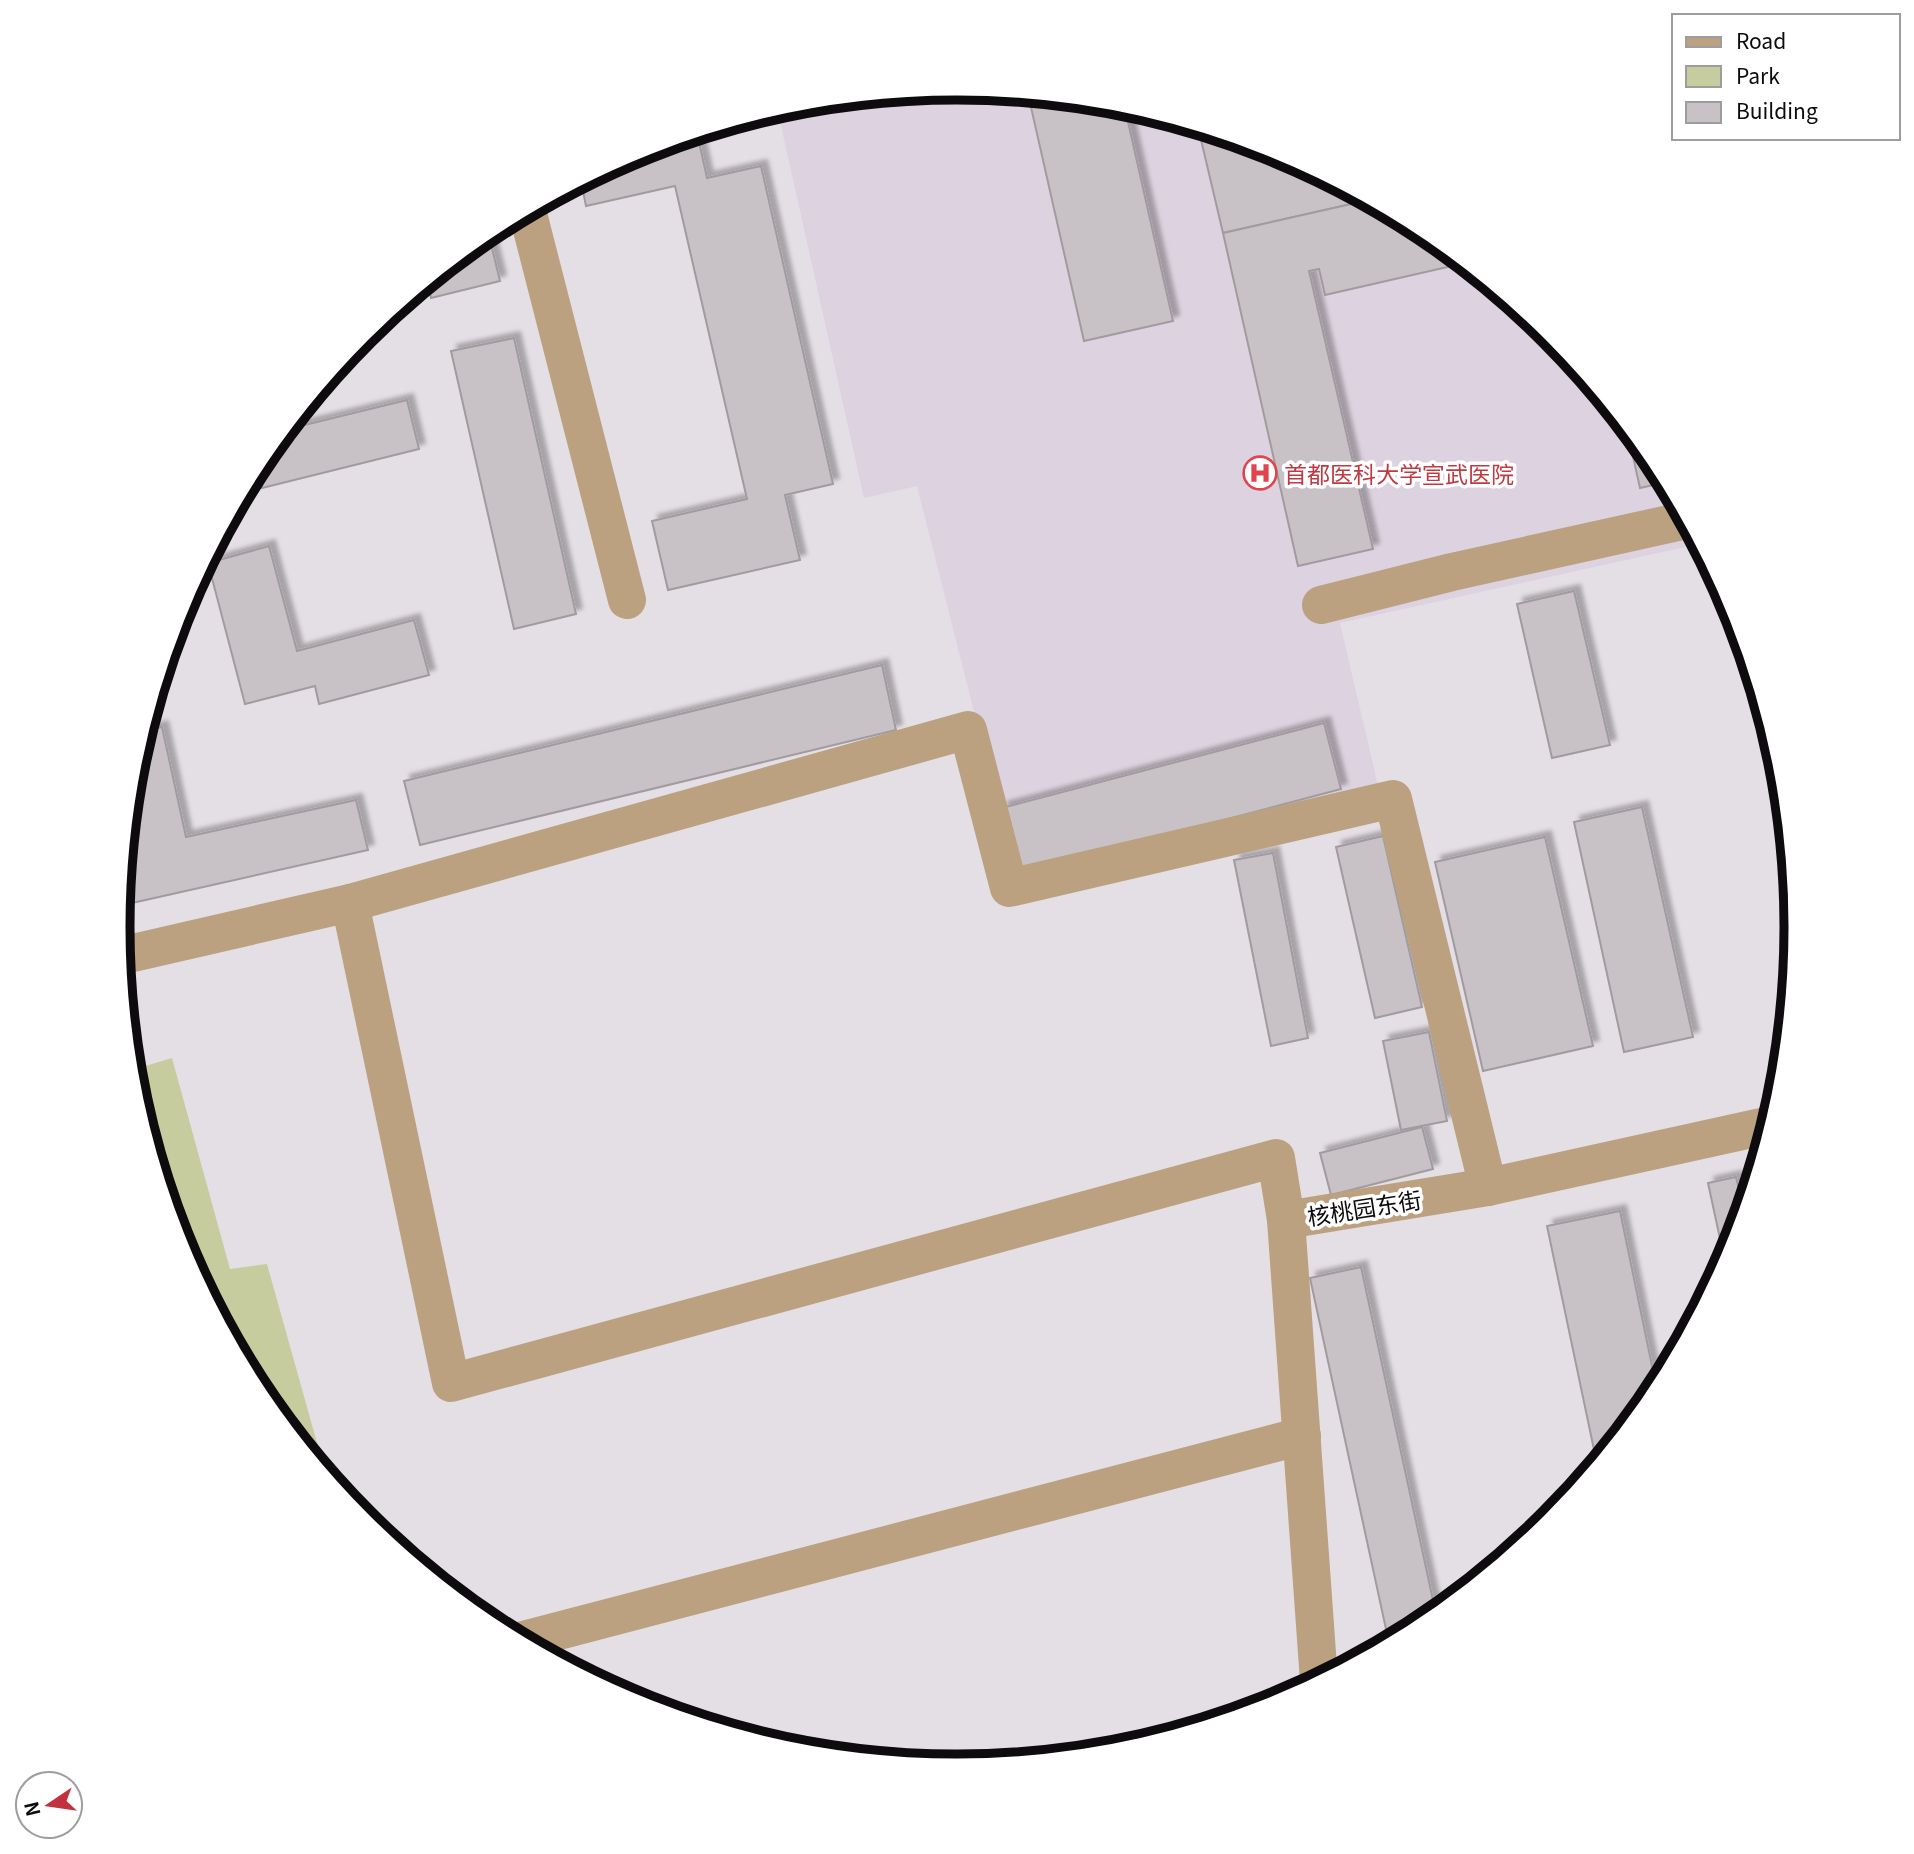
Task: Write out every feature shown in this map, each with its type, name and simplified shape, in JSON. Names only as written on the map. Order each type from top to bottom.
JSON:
[{"type":"street","points":[[529,219],[627,600]]},
{"type":"street","points":[[1321,605],[1452,572],[1678,522]]},
{"type":"street","points":[[131,953],[350,903],[968,730],[1009,888],[1393,799],[1488,1187]]},
{"type":"street","points":[[350,903],[451,1383],[1276,1158],[1286,1220]]},
{"type":"street","name":"核桃园东街","points":[[1318,1671],[1286,1220],[1488,1187],[1759,1127]]},
{"type":"street","points":[[534,1637],[1303,1436]]},
{"type":"shaded area","name":"首都医科大学宣武医院","points":[[903,102],[1011,102],[1118,116],[1223,144],[1323,185],[1417,239],[1502,305],[1542,342],[1579,382],[1645,467],[1691,546],[1340,623],[1379,790],[1016,878],[917,486],[864,498],[780,120],[849,107]]},
{"type":"green space","points":[[172,1058],[230,1269],[267,1264],[320,1454],[269,1387],[215,1293],[174,1193],[158,1141],[142,1067]]},
{"type":"building","points":[[1030,104],[1127,118],[1173,321],[1084,341]]},
{"type":"building","points":[[1200,137],[1274,163],[1356,203],[1223,233]]},
{"type":"building","points":[[699,142],[707,178],[761,166],[833,484],[785,495],[800,560],[668,590],[652,521],[747,499],[675,186],[586,206],[583,189],[640,163]]},
{"type":"building","points":[[1356,203],[1417,239],[1454,266],[1325,295],[1319,269],[1309,271],[1373,549],[1298,566],[1223,233]]},
{"type":"building","points":[[491,243],[500,281],[431,298],[429,291]]},
{"type":"building","points":[[514,338],[576,614],[514,629],[451,351]]},
{"type":"building","points":[[407,400],[419,449],[262,488],[260,481],[298,426]]},
{"type":"building","points":[[1631,448],[1656,484],[1640,488]]},
{"type":"building","points":[[269,546],[297,651],[414,620],[429,675],[319,704],[315,686],[245,704],[210,572],[215,561]]},
{"type":"building","points":[[1574,591],[1610,745],[1552,758],[1517,604]]},
{"type":"building","points":[[882,665],[896,730],[420,845],[404,781]]},
{"type":"building","points":[[1324,723],[1341,789],[1020,874],[1002,808]]},
{"type":"building","points":[[162,727],[186,837],[356,800],[368,850],[132,903],[137,819],[154,729]]},
{"type":"building","points":[[1642,807],[1693,1037],[1624,1052],[1574,822]]},
{"type":"building","points":[[1383,836],[1422,1007],[1375,1018],[1336,847]]},
{"type":"building","points":[[1545,837],[1593,1046],[1483,1071],[1435,862]]},
{"type":"building","points":[[1273,853],[1308,1038],[1271,1046],[1234,860]]},
{"type":"building","points":[[1429,1032],[1447,1121],[1401,1130],[1383,1041]]},
{"type":"building","points":[[1422,1127],[1433,1169],[1331,1195],[1320,1153]]},
{"type":"building","points":[[1736,1177],[1740,1193],[1721,1244],[1708,1183]]},
{"type":"building","points":[[1620,1211],[1653,1373],[1595,1453],[1547,1226]]},
{"type":"building","points":[[1361,1267],[1434,1603],[1387,1633],[1310,1278]]},
{"type":"place","name":"首都医科大学宣武医院","points":[[1260,473]]}]
